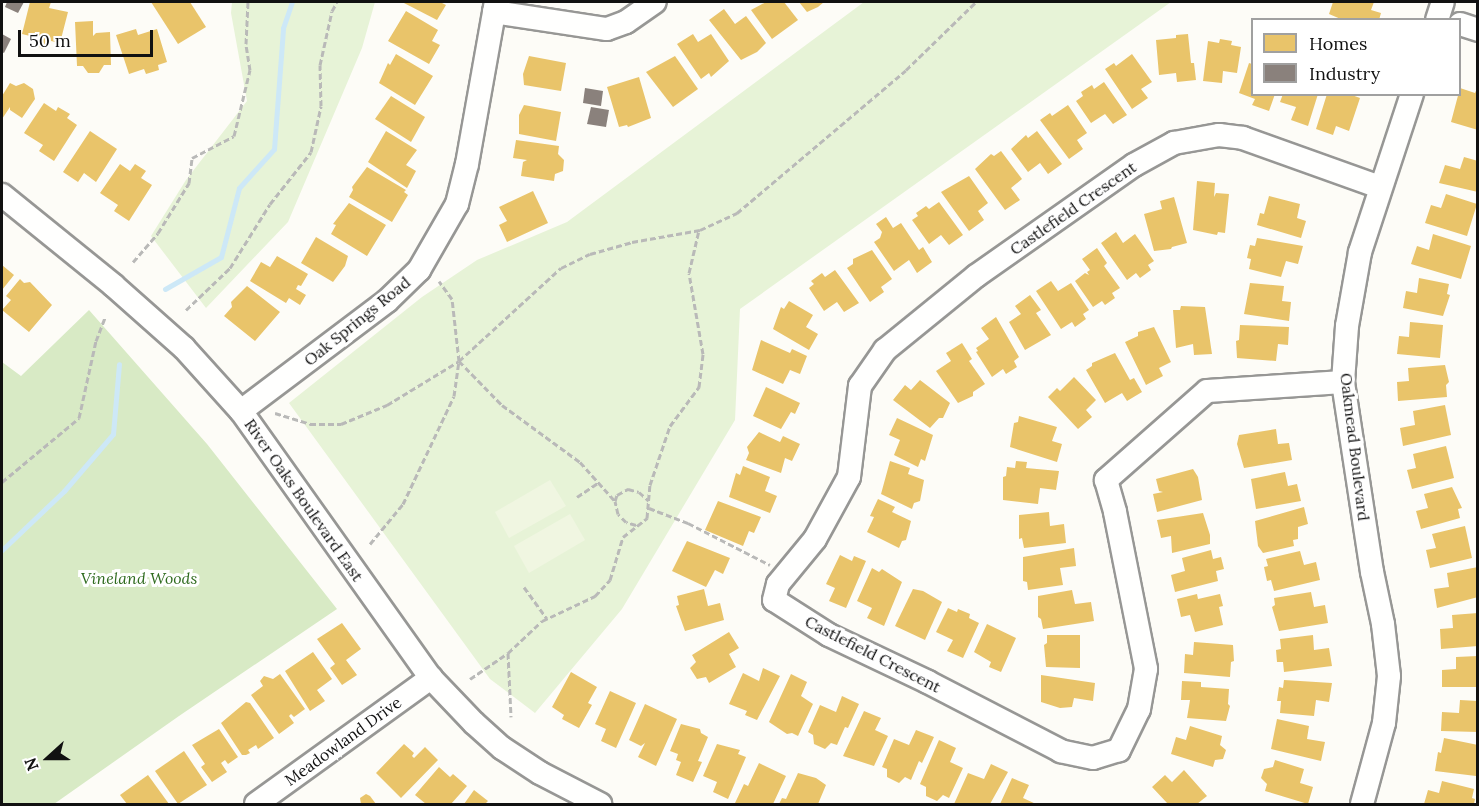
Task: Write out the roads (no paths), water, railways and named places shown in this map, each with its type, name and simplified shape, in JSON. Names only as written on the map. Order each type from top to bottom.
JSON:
[{"type":"street","points":[[495,7],[608,29],[626,22],[655,2]]},
{"type":"street","name":"Oak Springs Road","points":[[241,411],[387,301],[419,270],[457,204],[467,164],[495,7]]},
{"type":"street","points":[[1461,23],[1478,30]]},
{"type":"street","name":"Oakmead Boulevard","points":[[1362,804],[1384,723],[1389,676],[1383,624],[1372,572],[1343,382],[1347,326],[1360,252],[1411,96]]},
{"type":"street","name":"Castlefield Crescent","points":[[1343,382],[1208,391],[1106,480],[1115,512],[1146,669],[1139,709],[1119,750],[1093,758],[1061,751],[928,682],[830,635],[774,600],[778,584],[815,539],[849,477],[860,386],[885,350],[976,276],[1134,165],[1174,143],[1219,135],[1243,138],[1380,187]]},
{"type":"street","name":"River Oaks Boulevard East","points":[[2,195],[113,285],[184,348],[241,411],[431,678],[474,723],[502,747],[540,773],[600,804]]},
{"type":"street","name":"Meadowland Drive","points":[[256,804],[431,678]]},
{"type":"waterway","points":[[165,289],[221,257],[239,188],[274,149],[283,28],[292,2]]},
{"type":"waterway","points":[[2,550],[64,491],[113,434],[119,364]]},
{"type":"park label","name":"Vineland Woods","points":[[139,578]]}]
